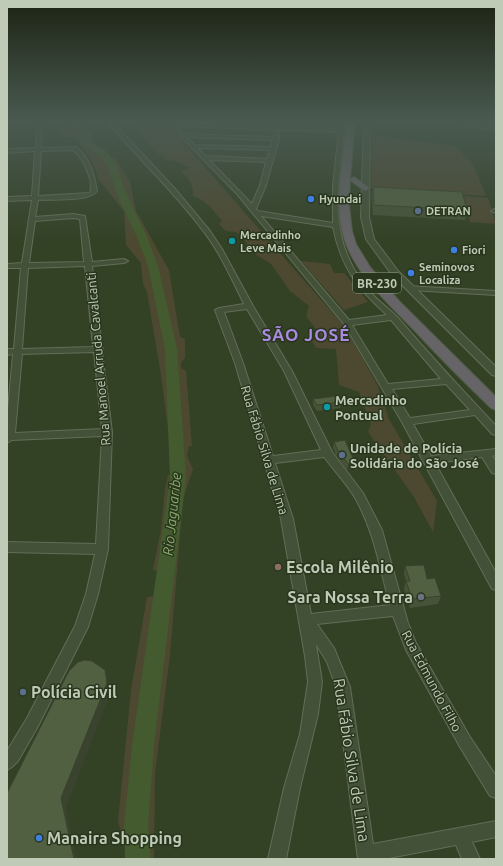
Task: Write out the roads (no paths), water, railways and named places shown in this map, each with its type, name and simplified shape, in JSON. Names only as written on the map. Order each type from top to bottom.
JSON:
[{"type":"highway","name":"BR-230","points":[[348,161],[345,200],[340,228],[381,288],[449,360],[496,405]]},
{"type":"highway","name":"BR-230","points":[[355,161],[353,196],[354,230],[359,242],[392,288],[496,392]]},
{"type":"highway","points":[[353,196],[365,190],[354,180]]},
{"type":"highway","points":[[340,228],[350,242]]},
{"type":"street","points":[[37,161],[35,198],[25,265],[11,430],[8,438],[107,432]]},
{"type":"street","points":[[7,199],[91,195],[94,192],[88,166],[85,161]]},
{"type":"street","name":"Rua Edmundo Filho","points":[[147,161],[207,230],[249,306],[291,377],[327,453],[358,493],[376,530],[382,557],[401,623],[411,646],[465,742],[496,790]]},
{"type":"street","points":[[208,161],[255,211],[347,323],[407,422],[427,460],[492,570],[496,585]]},
{"type":"street","points":[[255,211],[256,193],[270,161]]},
{"type":"street","points":[[339,161],[336,185],[340,228],[345,257],[358,282],[371,297],[393,317],[448,381],[496,432]]},
{"type":"street","points":[[366,161],[365,217],[370,238],[386,261],[410,288],[496,373]]},
{"type":"street","points":[[239,193],[246,193]]},
{"type":"street","points":[[255,211],[340,228]]},
{"type":"street","name":"Rua Manoel Arruda Cavalcanti","points":[[7,762],[13,756],[32,723],[81,627],[92,594],[102,549],[107,432],[84,221],[83,217],[79,216],[31,219]]},
{"type":"street","points":[[7,266],[89,264],[124,261]]},
{"type":"street","points":[[410,288],[496,293]]},
{"type":"street","name":"Rua Fábio Silva de Lima","points":[[249,306],[219,310],[239,363],[287,519],[294,564],[306,621],[315,682],[307,734],[280,836],[277,859]]},
{"type":"street","points":[[347,323],[393,317]]},
{"type":"street","points":[[7,352],[99,348]]},
{"type":"street","points":[[385,387],[448,381]]},
{"type":"street","points":[[407,422],[478,412]]},
{"type":"street","points":[[427,460],[496,452]]},
{"type":"street","points":[[268,460],[327,453]]},
{"type":"street","points":[[485,454],[496,470]]},
{"type":"street","points":[[7,547],[102,549]]},
{"type":"street","points":[[306,621],[398,610]]},
{"type":"street","name":"Rua Fábio Silva de Lima","points":[[306,621],[324,641],[339,674],[343,687],[367,857]]},
{"type":"street","points":[[367,857],[496,829]]},
{"type":"street","points":[[461,836],[471,859]]},
{"type":"waterway","name":"Rio Jaguaribe","points":[[109,161],[153,266],[171,349],[178,478],[143,746],[136,826],[138,859]]},
{"type":"place","name":"Hyundai","points":[[311,199]]},
{"type":"place","name":"DETRAN","points":[[418,211]]},
{"type":"place","name":"Mercadinho Leve Mais","points":[[232,241]]},
{"type":"place","name":"Fiori","points":[[454,250]]},
{"type":"place","name":"Seminovos Localiza","points":[[411,273]]},
{"type":"place","name":"Mercadinho Pontual","points":[[327,407]]},
{"type":"place","name":"Unidade de Polícia Solidária do São José","points":[[342,455]]},
{"type":"place","name":"Escola Milênio","points":[[278,567]]},
{"type":"place","name":"Sara Nossa Terra","points":[[421,597]]},
{"type":"place","name":"Polícia Civil","points":[[23,692]]},
{"type":"place","name":"Manaira Shopping","points":[[39,838]]},
{"type":"district","name":"SÃO JOSÉ","points":[[306,334]]}]
